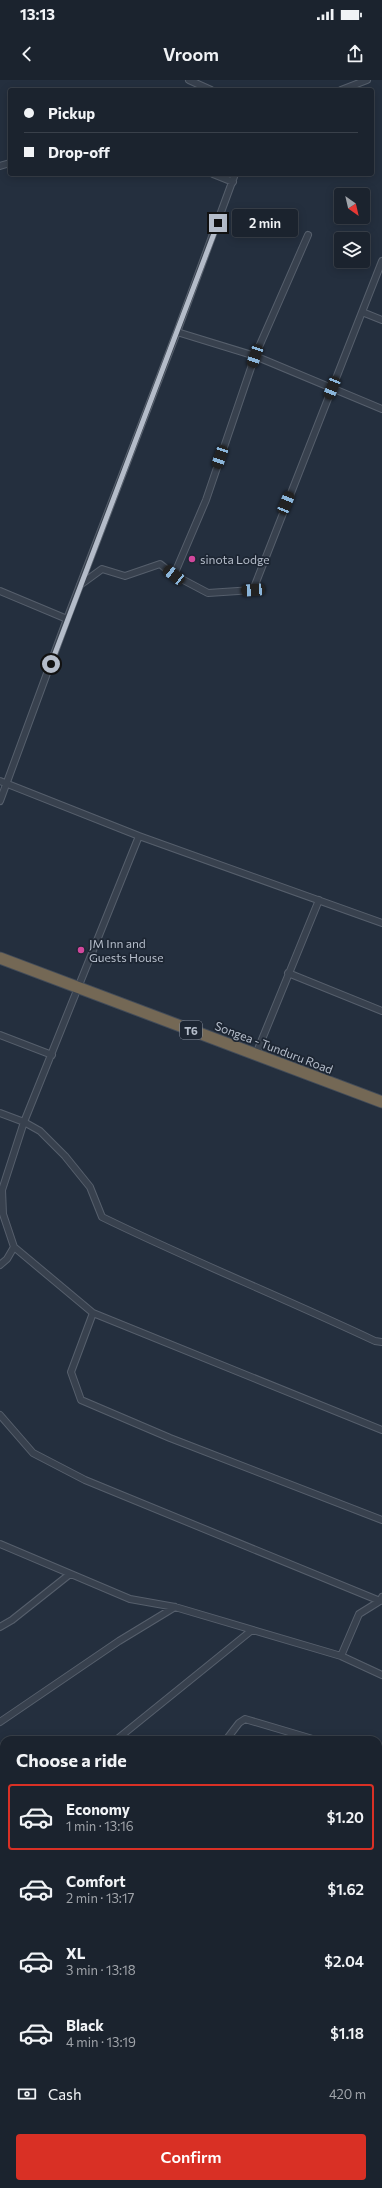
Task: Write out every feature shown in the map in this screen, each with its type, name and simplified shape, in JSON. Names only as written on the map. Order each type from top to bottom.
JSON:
[{"type":"highway","name":"Songea - Tunduru Road","points":[[0,958],[382,1102]]},
{"type":"street","points":[[190,80],[207,88]]},
{"type":"street","points":[[346,88],[368,80]]},
{"type":"street","points":[[218,176],[233,182]]},
{"type":"street","points":[[0,801],[67,619],[178,332],[234,176]]},
{"type":"street","points":[[174,575],[206,500],[255,356],[308,235]]},
{"type":"street","points":[[80,585],[102,569],[125,576],[160,564],[174,575],[208,592],[253,590],[382,261]]},
{"type":"street","points":[[362,312],[382,320]]},
{"type":"street","points":[[178,332],[255,356],[382,409]]},
{"type":"street","points":[[0,592],[67,619]]},
{"type":"street","points":[[0,781],[139,836],[382,923]]},
{"type":"street","points":[[139,836],[24,1122],[2,1190],[2,1214],[14,1247],[93,1313],[382,1430]]},
{"type":"street","points":[[256,1054],[319,900]]},
{"type":"street","points":[[288,973],[382,1011]]},
{"type":"street","points":[[0,1035],[52,1055]]},
{"type":"street","points":[[0,1113],[24,1122],[40,1131],[65,1156],[90,1187],[102,1217],[236,1280],[278,1295],[375,1341],[382,1342]]},
{"type":"street","points":[[0,1265],[7,1259],[14,1247]]},
{"type":"street","points":[[93,1313],[71,1372],[81,1400],[177,1441],[382,1520]]},
{"type":"street","points":[[0,1415],[32,1453],[85,1480],[381,1599]]},
{"type":"street","points":[[0,1544],[130,1599],[175,1607],[341,1656],[382,1675]]},
{"type":"street","points":[[0,1627],[12,1620],[70,1574]]},
{"type":"street","points":[[341,1656],[359,1614],[381,1599]]},
{"type":"street","points":[[0,1722],[119,1641],[175,1607]]},
{"type":"street","points":[[121,1736],[252,1630]]},
{"type":"street","points":[[229,1736],[239,1723],[245,1719],[302,1736]]},
{"type":"place","name":"sinota Lodge","points":[[192,559]]},
{"type":"place","name":"JM Inn and Guests House","points":[[81,950]]},
{"type":"route","points":[[51,664],[218,223]]}]
